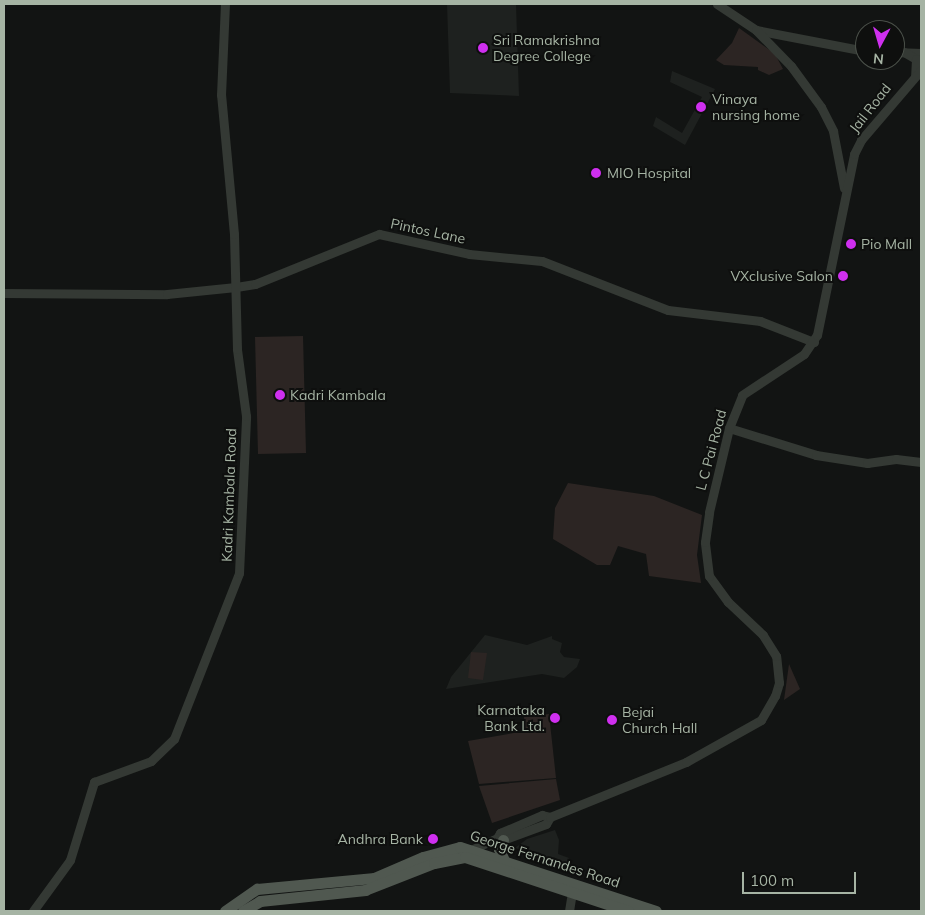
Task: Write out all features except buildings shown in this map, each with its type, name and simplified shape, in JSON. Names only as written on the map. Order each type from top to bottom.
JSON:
[{"type":"main road","points":[[500,839],[500,849],[504,860]]},
{"type":"main road","name":"George Fernandes Road","points":[[226,911],[257,889],[374,878],[423,857],[460,848],[464,854],[572,888],[656,911]]},
{"type":"main road","name":"George Fernandes Road","points":[[243,911],[260,901],[366,890],[434,863],[464,854],[504,860],[628,911]]},
{"type":"street","name":"Kadri Kambala Road","points":[[33,911],[70,860],[94,782],[151,761],[174,739],[233,596],[239,573],[246,416],[238,349],[236,287],[221,96],[225,4]]},
{"type":"street","points":[[717,4],[756,30],[791,66],[822,107],[832,131],[843,171],[845,198],[819,328],[814,342]]},
{"type":"street","points":[[756,30],[855,49]]},
{"type":"street","points":[[905,52],[921,53]]},
{"type":"street","points":[[905,54],[916,59],[918,73]]},
{"type":"street","name":"Jail Road","points":[[845,198],[854,154],[861,140],[918,73]]},
{"type":"street","name":"Pintos Lane","points":[[4,293],[167,294],[256,284],[379,234],[469,254],[542,261],[668,310],[760,321],[814,342]]},
{"type":"street","name":"L C Pai Road","points":[[500,839],[546,824],[550,817],[684,763],[761,720],[779,683],[776,656],[763,635],[717,590],[709,576],[705,557],[709,512],[729,428],[746,391],[804,354],[814,342]]},
{"type":"street","points":[[729,428],[816,455],[867,463],[896,460],[921,462]]},
{"type":"street","points":[[464,854],[500,839]]},
{"type":"street","points":[[569,911],[572,888]]},
{"type":"shaded area","name":"Sri Ramakrishna Degree College","points":[[447,4],[516,4],[519,96],[450,93]]},
{"type":"shaded area","points":[[739,28],[775,54],[783,69],[769,75],[758,70],[758,67],[724,65],[716,60],[732,43]]},
{"type":"shaded area","name":"Vinaya nursing home","points":[[672,71],[715,89],[685,145],[653,126],[656,117],[682,133],[702,97],[670,82]]},
{"type":"shaded area","name":"Kadri Kambala","points":[[303,336],[306,453],[258,454],[255,337]]},
{"type":"shaded area","points":[[568,483],[654,496],[702,515],[697,555],[701,583],[649,576],[646,554],[618,546],[610,565],[597,565],[553,539],[555,508]]},
{"type":"shaded area","points":[[485,635],[527,645],[552,636],[552,639],[562,643],[560,652],[564,657],[580,659],[577,667],[564,678],[542,674],[446,689],[451,677]]},
{"type":"shaded area","points":[[471,652],[487,653],[483,680],[468,678]]},
{"type":"shaded area","points":[[789,664],[800,689],[784,700]]},
{"type":"shaded area","points":[[549,714],[556,778],[479,784],[468,741],[525,731],[524,717]]},
{"type":"shaded area","points":[[556,779],[560,800],[492,823],[479,786]]},
{"type":"shaded area","points":[[555,830],[559,840],[558,854],[569,858],[567,867],[515,848],[527,839]]},
{"type":"place","name":"Sri Ramakrishna Degree College","points":[[483,48]]},
{"type":"place","name":"Vinaya nursing home","points":[[701,107]]},
{"type":"place","name":"MIO Hospital","points":[[596,173]]},
{"type":"place","name":"Pio Mall","points":[[851,244]]},
{"type":"place","name":"VXclusive Salon","points":[[843,276]]},
{"type":"place","name":"Kadri Kambala","points":[[280,395]]},
{"type":"place","name":"Karnataka Bank Ltd.","points":[[555,718]]},
{"type":"place","name":"Bejai Church Hall","points":[[612,720]]},
{"type":"place","name":"Andhra Bank","points":[[433,839]]}]
